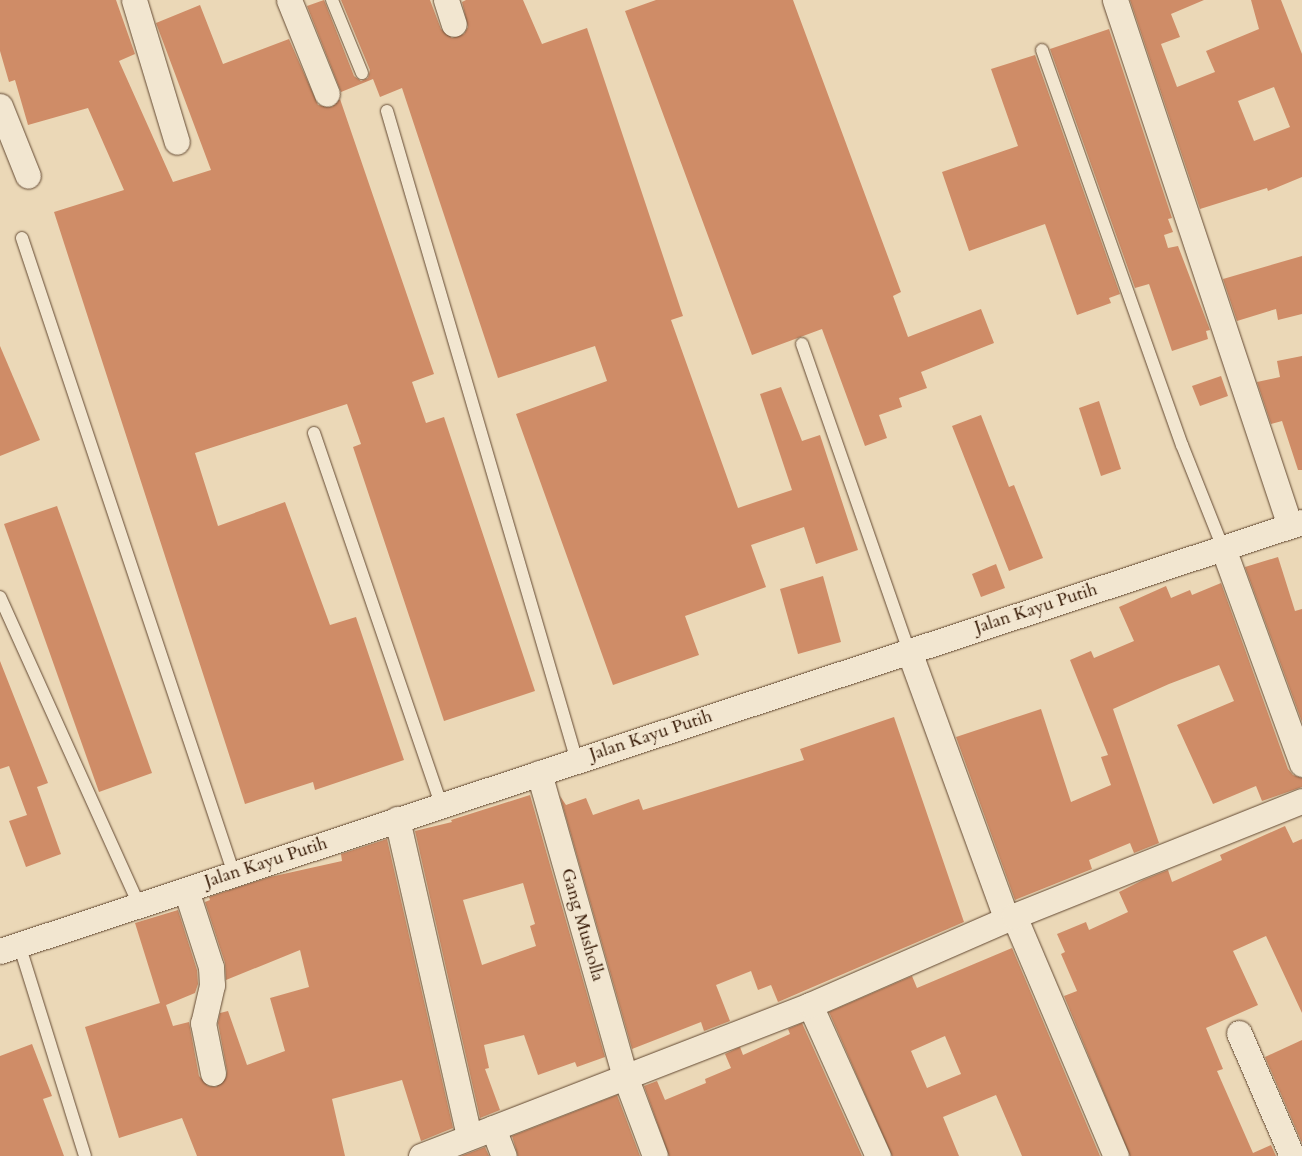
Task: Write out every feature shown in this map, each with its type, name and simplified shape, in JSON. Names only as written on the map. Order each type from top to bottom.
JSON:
[{"type":"street","points":[[134,0],[177,142]]},
{"type":"street","points":[[289,0],[327,94]]},
{"type":"street","points":[[446,0],[454,24]]},
{"type":"street","points":[[1115,0],[1296,524]]},
{"type":"street","points":[[0,106],[28,176]]},
{"type":"street","name":"Jalan Kayu Putih","points":[[10,948],[1296,524]]},
{"type":"street","points":[[1223,548],[1302,764]]},
{"type":"street","points":[[909,651],[1011,918],[1116,1156]]},
{"type":"street","name":"Gang Musholla","points":[[539,773],[625,1076],[655,1156]]},
{"type":"street","points":[[421,1156],[810,1006],[1011,918],[1302,801]]},
{"type":"street","points":[[397,819],[469,1136]]},
{"type":"street","points":[[186,890],[211,967],[212,985],[204,1023],[214,1072]]},
{"type":"street","points":[[810,1006],[878,1156]]},
{"type":"street","points":[[1239,1034],[1292,1156]]},
{"type":"street","points":[[493,1128],[504,1156]]},
{"type":"lane","points":[[332,0],[362,72]]},
{"type":"lane","points":[[1042,50],[1182,445],[1223,548]]},
{"type":"lane","points":[[387,110],[577,760]]},
{"type":"lane","points":[[22,238],[234,874]]},
{"type":"lane","points":[[802,344],[909,651]]},
{"type":"lane","points":[[314,433],[442,806]]},
{"type":"lane","points":[[0,597],[139,905]]},
{"type":"lane","points":[[10,948],[84,1156]]},
{"type":"building","points":[[0,0],[116,0],[135,54],[119,61],[173,182],[211,170],[156,23],[200,5],[223,64],[289,39],[318,105],[332,107],[340,99],[434,374],[412,382],[426,423],[444,417],[535,691],[444,721],[353,447],[361,444],[347,404],[195,453],[218,526],[285,502],[330,625],[356,617],[404,760],[315,790],[313,782],[245,804],[54,212],[124,190],[88,108],[28,125],[15,80],[9,82],[0,51]]},
{"type":"building","points":[[324,0],[354,76],[361,81],[368,78],[370,70],[341,0],[430,0],[441,29],[452,38],[464,34],[468,27],[462,2],[466,0],[523,0],[542,44],[587,28],[683,316],[671,320],[738,508],[792,490],[760,394],[781,387],[802,441],[820,435],[858,550],[816,564],[804,527],[751,545],[766,587],[685,616],[699,655],[613,685],[516,414],[607,381],[595,346],[498,378],[402,88],[380,97],[373,79],[341,92],[307,6]]},
{"type":"building","points":[[656,0],[793,0],[901,292],[893,296],[908,337],[981,309],[994,343],[921,372],[927,388],[899,398],[902,407],[879,415],[887,438],[865,446],[822,329],[752,355],[625,11]]},
{"type":"building","points":[[1130,0],[1204,0],[1171,14],[1180,37],[1161,44],[1177,87],[1215,72],[1206,51],[1259,29],[1251,0],[1281,0],[1302,54],[1302,177],[1268,191],[1267,188],[1200,209]],"holes":[[[1274,87],[1290,127],[1254,141],[1238,101]]]},
{"type":"building","points":[[1109,29],[1172,218],[1168,219],[1173,232],[1164,235],[1168,248],[1178,246],[1210,330],[1206,331],[1208,339],[1172,351],[1149,284],[1135,288],[1050,49]]},
{"type":"building","points":[[1035,55],[1120,294],[1109,298],[1111,303],[1077,315],[1045,224],[969,251],[942,172],[1018,146],[991,69]]},
{"type":"building","points":[[1302,256],[1302,314],[1278,320],[1276,309],[1237,321],[1223,279]]},
{"type":"building","points":[[0,346],[40,440],[0,456]]},
{"type":"building","points":[[1302,356],[1302,470],[1298,470],[1282,421],[1271,424],[1257,382],[1280,377],[1277,361]]},
{"type":"building","points":[[1221,376],[1228,396],[1200,406],[1192,386]]},
{"type":"building","points":[[1099,401],[1121,469],[1101,476],[1079,408]]},
{"type":"building","points":[[981,415],[1009,487],[1014,485],[1043,558],[1009,571],[952,426]]},
{"type":"building","points":[[57,506],[152,773],[99,792],[4,524]]},
{"type":"building","points":[[1278,557],[1295,611],[1302,609],[1302,722],[1245,567]]},
{"type":"building","points":[[996,564],[1005,588],[981,597],[972,574]]},
{"type":"building","points":[[823,576],[841,642],[798,654],[780,589]]},
{"type":"building","points":[[1221,583],[1288,769],[1293,775],[1302,778],[1302,787],[1262,801],[1256,786],[1213,804],[1177,725],[1234,701],[1219,665],[1169,684],[1113,709],[1159,843],[1134,853],[1130,843],[1089,860],[1092,869],[1015,900],[956,737],[1041,709],[1071,802],[1111,785],[1101,757],[1108,755],[1070,660],[1091,651],[1094,658],[1134,641],[1119,607],[1166,586],[1171,598],[1190,590],[1192,595]]},
{"type":"building","points":[[0,661],[48,783],[37,787],[61,854],[26,867],[9,821],[27,815],[9,766],[0,769]]},
{"type":"building","points":[[894,717],[964,922],[778,1002],[771,985],[758,990],[751,971],[716,985],[730,1021],[704,1031],[701,1022],[632,1049],[560,796],[566,805],[586,798],[593,815],[639,799],[643,810],[804,760],[800,749]]},
{"type":"building","points":[[530,795],[605,1057],[577,1067],[575,1062],[538,1075],[524,1035],[484,1045],[489,1068],[485,1069],[500,1110],[480,1118],[415,831],[452,822],[451,820]],"holes":[[[523,883],[535,924],[530,926],[536,946],[482,965],[463,900]]]},
{"type":"building","points":[[1285,826],[1293,843],[1302,839],[1302,1013],[1266,936],[1233,951],[1258,1005],[1206,1028],[1223,1069],[1217,1071],[1253,1153],[1271,1145],[1276,1156],[1130,1156],[1064,996],[1077,991],[1061,954],[1065,952],[1057,934],[1086,922],[1089,930],[1128,912],[1119,892],[1143,880],[1168,870],[1172,882],[1222,860],[1220,855]]},
{"type":"building","points":[[387,839],[453,1128],[421,1141],[402,1080],[332,1099],[345,1156],[197,1156],[182,1118],[119,1138],[85,1027],[160,1003],[135,923],[178,910],[197,970],[198,984],[195,993],[166,1005],[173,1026],[189,1022],[199,1076],[208,1086],[216,1087],[226,1078],[227,1071],[218,1023],[220,1013],[228,1011],[247,1065],[285,1051],[270,998],[309,987],[300,950],[226,980],[225,963],[205,902],[210,900],[209,897],[270,877],[342,861],[341,854]]},
{"type":"building","points":[[1012,948],[1100,1156],[1022,1156],[996,1095],[943,1117],[959,1156],[892,1156],[829,1012],[912,976],[917,988]],"holes":[[[945,1036],[961,1074],[927,1088],[911,1051]]]},
{"type":"building","points":[[802,1023],[862,1156],[669,1156],[644,1086],[657,1081],[665,1100],[706,1083],[705,1079],[731,1068],[725,1054],[740,1047],[743,1055],[790,1034],[788,1029]]},
{"type":"building","points":[[1302,1040],[1302,1143],[1265,1057]]},
{"type":"building","points":[[32,1044],[52,1096],[43,1099],[64,1156],[0,1156],[0,1056]]},
{"type":"building","points":[[617,1095],[640,1156],[518,1156],[512,1136]]},
{"type":"building","points":[[485,1147],[489,1156],[461,1156]]}]
